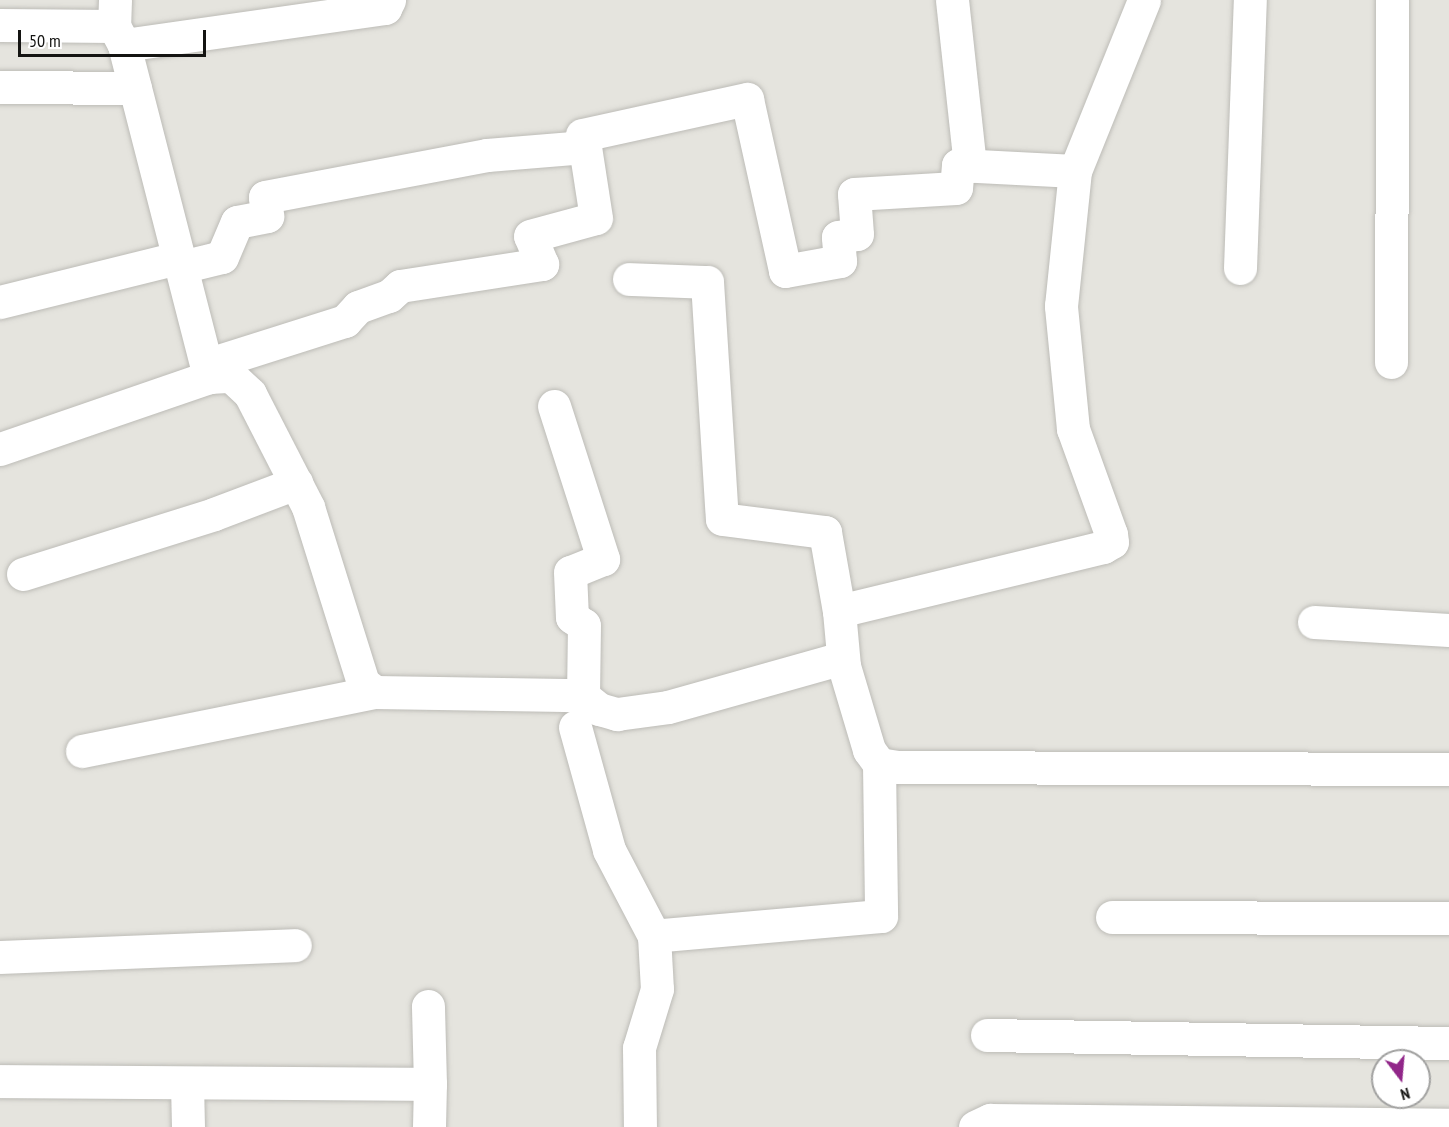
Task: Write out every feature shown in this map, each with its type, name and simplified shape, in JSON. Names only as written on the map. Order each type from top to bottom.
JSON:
[{"type":"street","points":[[0,26],[118,24],[384,8],[389,0]]},
{"type":"street","points":[[952,0],[970,166]]},
{"type":"street","points":[[838,611],[1112,542],[1073,429],[1061,306],[1076,171],[1144,0]]},
{"type":"street","points":[[1240,268],[1250,0]]},
{"type":"street","points":[[1391,362],[1392,0]]},
{"type":"street","points":[[118,24],[207,371]]},
{"type":"street","points":[[0,87],[135,88]]},
{"type":"street","points":[[0,449],[345,321],[358,307],[388,296],[400,286],[543,264],[530,236],[596,218],[582,135],[747,99],[785,271],[840,261],[838,237],[857,234],[854,194],[956,188],[958,165],[1076,171]]},
{"type":"street","points":[[0,302],[180,263],[222,257],[237,222],[267,216],[265,196],[487,155],[585,147]]},
{"type":"street","points":[[629,279],[707,282],[722,519],[825,532],[844,666],[870,750],[879,764],[881,916],[654,936]]},
{"type":"street","points":[[207,371],[231,376],[250,394],[308,507],[363,682],[375,692]]},
{"type":"street","points":[[554,406],[603,559],[570,572],[572,617],[584,625],[579,712],[609,850],[654,936],[657,989],[639,1048],[640,1127]]},
{"type":"street","points":[[23,574],[214,514],[296,483]]},
{"type":"street","points":[[1314,622],[1449,630]]},
{"type":"street","points":[[82,752],[375,692],[579,712],[599,709],[617,714],[668,707],[832,662],[844,666]]},
{"type":"street","points":[[879,764],[898,767],[1449,769]]},
{"type":"street","points":[[1112,917],[1449,918]]},
{"type":"street","points":[[0,957],[295,945]]},
{"type":"street","points":[[428,1006],[429,1127]]},
{"type":"street","points":[[987,1035],[1449,1043]]},
{"type":"street","points":[[0,1081],[430,1084]]},
{"type":"street","points":[[187,1083],[188,1127]]},
{"type":"street","points":[[975,1127],[990,1120],[1449,1125]]}]
